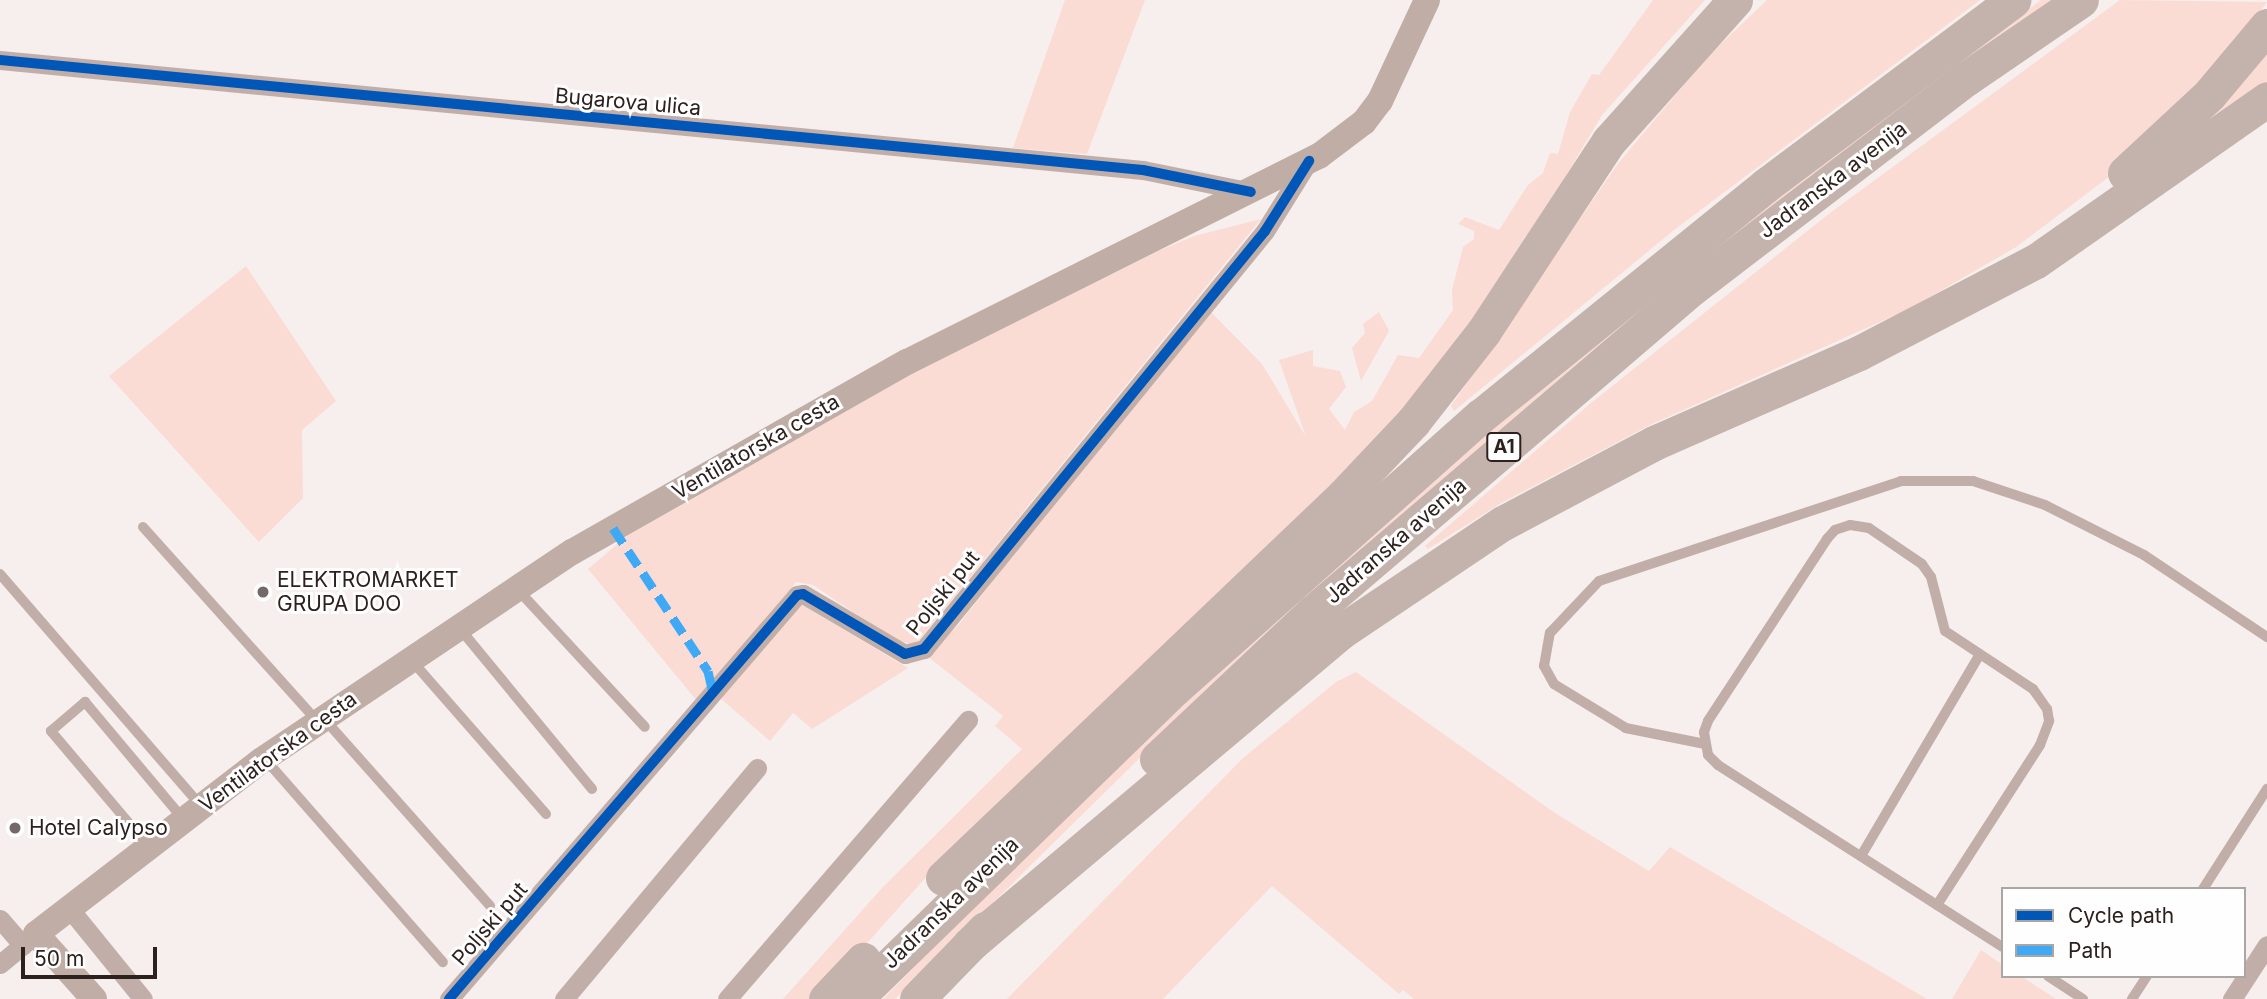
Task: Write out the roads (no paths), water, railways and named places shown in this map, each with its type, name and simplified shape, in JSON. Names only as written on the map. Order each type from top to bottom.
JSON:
[{"type":"highway","points":[[826,999],[993,828],[1343,496],[1413,422],[1484,331],[1609,141],[1735,0]]},
{"type":"highway","name":"Jadranska avenija","points":[[855,999],[1174,689],[1482,415],[1808,152],[2013,0]]},
{"type":"highway","name":"Jadranska avenija","points":[[917,999],[1208,709],[1429,511],[1692,288],[1967,78],[2081,0]]},
{"type":"highway","points":[[1995,279],[2154,149],[2210,95],[2267,26]]},
{"type":"highway","points":[[970,945],[1342,631],[1503,523],[1654,443],[1859,353],[1995,279],[2036,261],[2267,99]]},
{"type":"main road","name":"Ventilatorska cesta","points":[[29,939],[265,758],[572,552],[907,362],[1309,161],[1364,122],[1381,101],[1427,0]]},
{"type":"main road","points":[[29,939],[94,999]]},
{"type":"street","name":"Bugarova ulica","points":[[0,60],[438,106],[1143,170],[1251,192]]},
{"type":"street","name":"Poljski put","points":[[449,999],[797,596],[803,594],[905,654],[924,649],[1265,231],[1309,161]]},
{"type":"street","points":[[727,999],[968,720]]},
{"type":"street","points":[[564,999],[757,768]]},
{"type":"street","points":[[69,908],[143,999]]},
{"type":"street","points":[[0,919],[29,939],[0,964]]},
{"type":"street","points":[[2235,998],[2267,945]]},
{"type":"lane","points":[[1705,744],[1626,728],[1554,684],[1544,666],[1550,633],[1600,581],[1901,481],[1973,481],[2045,505],[2144,555],[2267,637]]},
{"type":"lane","points":[[1937,905],[2040,745],[2049,720],[2044,699],[2033,689],[1979,656],[1945,631],[1931,577],[1922,564],[1869,528],[1850,525],[1835,530],[1708,721],[1705,744],[1718,765],[1861,856],[1937,905],[2001,946]]},
{"type":"lane","points":[[143,527],[490,906]]},
{"type":"lane","points":[[0,574],[193,813]]},
{"type":"lane","points":[[516,589],[645,727]]},
{"type":"lane","points":[[458,627],[592,789]]},
{"type":"lane","points":[[1861,856],[1979,656]]},
{"type":"lane","points":[[410,659],[546,814]]},
{"type":"lane","points":[[149,847],[51,731],[85,702],[193,813]]},
{"type":"lane","points":[[265,758],[443,962]]},
{"type":"lane","points":[[2204,887],[2267,789]]},
{"type":"lane","points":[[2051,978],[2083,999]]},
{"type":"lane","points":[[2132,999],[2146,978]]},
{"type":"place","name":"ELEKTROMARKET GRUPA DOO","points":[[263,592]]},
{"type":"place","name":"Hotel Calypso","points":[[15,828]]}]
